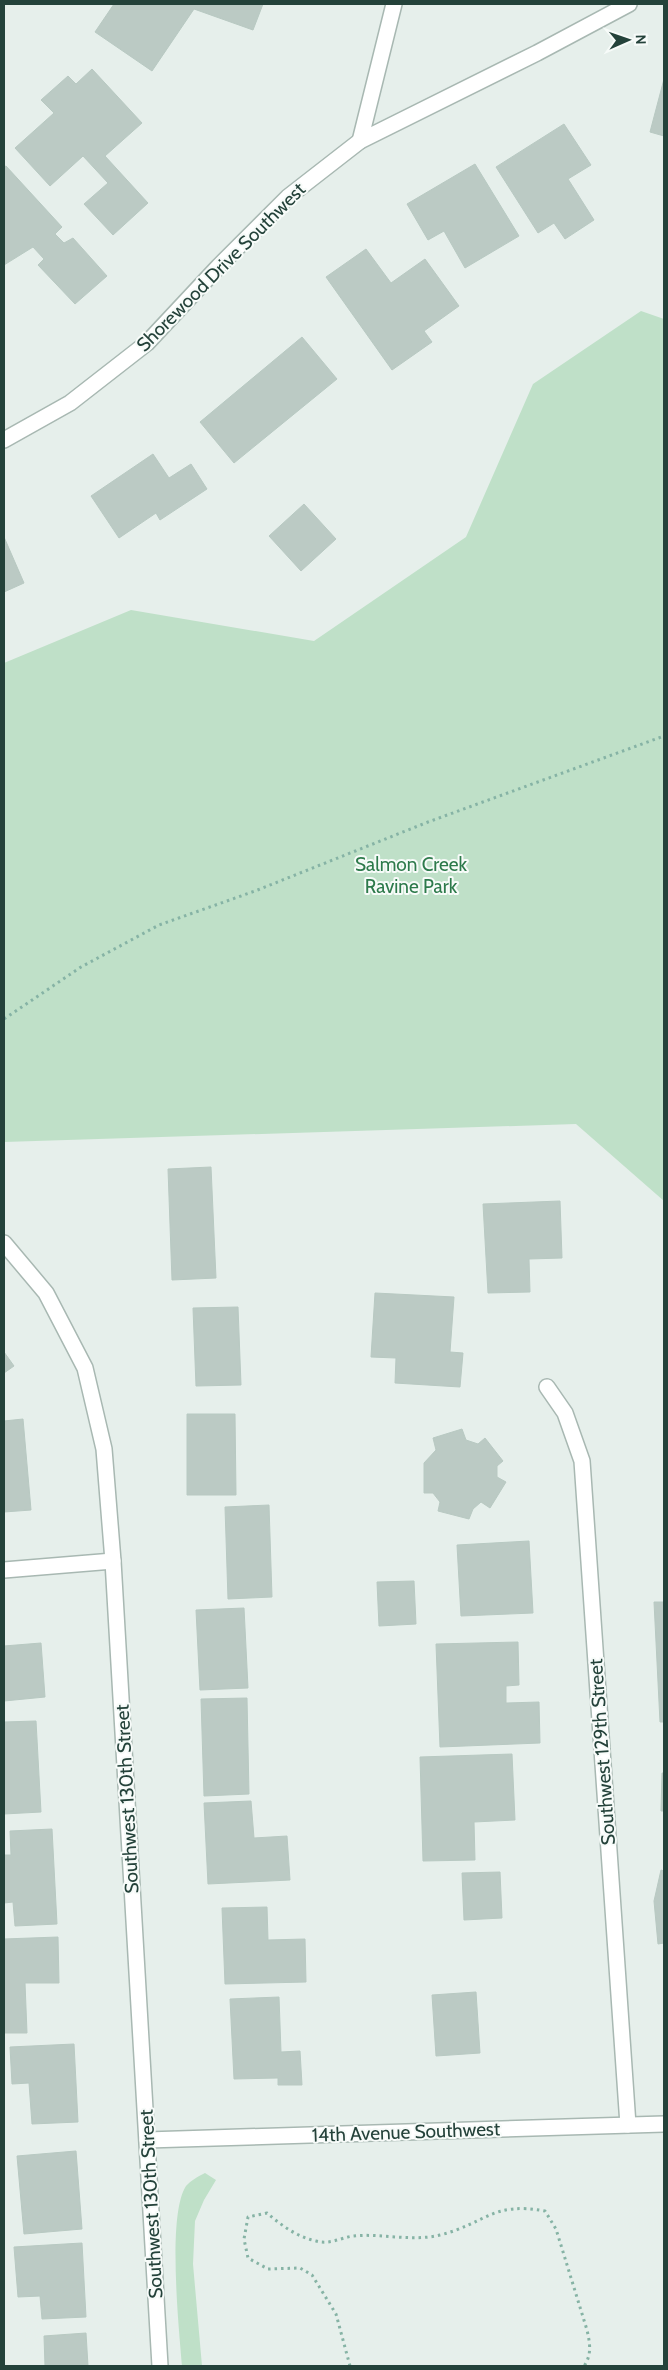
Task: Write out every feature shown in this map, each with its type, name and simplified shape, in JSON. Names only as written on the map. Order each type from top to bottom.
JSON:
[{"type":"street","points":[[360,141],[394,4]]},
{"type":"street","name":"Shorewood Drive Southwest","points":[[4,440],[70,403],[147,343],[219,266],[288,198],[360,141],[537,53],[629,4]]},
{"type":"street","name":"Southwest 130th Street","points":[[4,1243],[46,1293],[85,1368],[104,1449],[113,1560],[160,2366]]},
{"type":"street","name":"Southwest 129th Street","points":[[547,1387],[565,1412],[582,1461],[628,2125]]},
{"type":"street","points":[[4,1570],[113,1560]]},
{"type":"street","name":"14th Avenue Southwest","points":[[147,2140],[664,2124]]},
{"type":"path","points":[[4,1019],[81,967],[159,925],[255,891],[437,819],[664,736]]},
{"type":"path","points":[[350,2366],[336,2314],[312,2276],[300,2268],[268,2269],[248,2258],[244,2239],[248,2217],[267,2213],[283,2227],[316,2242],[334,2242],[350,2236],[381,2234],[414,2237],[439,2235],[505,2208],[525,2207],[544,2211],[556,2229],[591,2345],[588,2360],[584,2366]]},
{"type":"green space","name":"Salmon Creek Ravine Park","points":[[641,311],[664,319],[664,1201],[576,1124],[4,1142],[4,663],[131,610],[314,641],[466,537],[533,384]]},
{"type":"green space","points":[[205,2173],[216,2180],[204,2200],[195,2221],[193,2264],[202,2366],[182,2366],[176,2273],[177,2221],[180,2201],[186,2186],[192,2180]]},
{"type":"building","points":[[114,4],[263,4],[253,30],[194,9],[152,71],[95,32]]},
{"type":"building","points":[[92,69],[142,123],[105,156],[148,203],[113,235],[84,204],[108,183],[83,156],[50,186],[15,148],[54,113],[41,100],[68,76],[76,84]]},
{"type":"building","points":[[664,79],[664,136],[650,132]]},
{"type":"building","points":[[564,124],[591,165],[568,179],[594,220],[565,239],[554,223],[538,233],[496,167]]},
{"type":"building","points":[[475,164],[519,236],[465,268],[444,231],[428,240],[407,204]]},
{"type":"building","points":[[6,166],[62,227],[55,234],[64,243],[73,238],[107,276],[75,304],[38,265],[44,259],[33,247],[4,265],[4,167]]},
{"type":"building","points":[[366,249],[391,283],[425,259],[459,306],[424,331],[432,342],[392,370],[326,277]]},
{"type":"building","points":[[302,337],[337,379],[234,463],[200,422]]},
{"type":"building","points":[[153,454],[169,478],[191,464],[207,489],[160,520],[156,513],[119,538],[91,496]]},
{"type":"building","points":[[304,504],[336,539],[301,571],[269,536]]},
{"type":"building","points":[[4,537],[24,583],[4,592]]},
{"type":"building","points":[[211,1167],[216,1278],[172,1280],[168,1169]]},
{"type":"building","points":[[560,1201],[562,1258],[529,1259],[530,1292],[488,1293],[483,1204]]},
{"type":"building","points":[[375,1293],[454,1297],[450,1352],[463,1353],[460,1387],[395,1383],[396,1358],[371,1357]]},
{"type":"building","points":[[238,1307],[241,1385],[196,1386],[193,1308]]},
{"type":"building","points":[[4,1352],[14,1366],[4,1373]]},
{"type":"building","points":[[187,1414],[235,1414],[236,1495],[187,1495]]},
{"type":"building","points":[[23,1419],[31,1510],[4,1512],[4,1421]]},
{"type":"building","points":[[462,1429],[466,1440],[478,1444],[485,1438],[503,1461],[497,1466],[497,1477],[506,1482],[490,1508],[481,1502],[473,1509],[469,1519],[438,1511],[440,1502],[433,1493],[424,1493],[424,1463],[436,1450],[433,1438]]},
{"type":"building","points":[[269,1505],[272,1597],[228,1599],[225,1507]]},
{"type":"building","points":[[529,1541],[533,1613],[461,1616],[457,1545]]},
{"type":"building","points":[[414,1581],[416,1624],[379,1626],[377,1582]]},
{"type":"building","points":[[654,1602],[664,1602],[664,1722],[660,1722]]},
{"type":"building","points":[[244,1608],[248,1688],[200,1690],[196,1610]]},
{"type":"building","points":[[518,1642],[519,1685],[506,1686],[506,1703],[539,1702],[540,1743],[440,1747],[436,1644]]},
{"type":"building","points":[[41,1643],[45,1697],[4,1701],[4,1646]]},
{"type":"building","points":[[247,1698],[249,1794],[204,1796],[201,1699]]},
{"type":"building","points":[[36,1721],[41,1812],[4,1814],[4,1722]]},
{"type":"building","points":[[512,1754],[515,1820],[474,1822],[475,1860],[423,1861],[420,1757]]},
{"type":"building","points":[[662,1773],[664,1773],[664,1811],[661,1811]]},
{"type":"building","points":[[251,1801],[254,1838],[287,1836],[290,1880],[208,1884],[204,1803]]},
{"type":"building","points":[[52,1829],[57,1924],[15,1926],[13,1902],[4,1903],[4,1855],[11,1855],[10,1831]]},
{"type":"building","points":[[661,1870],[664,1871],[664,1943],[658,1944],[654,1901]]},
{"type":"building","points":[[500,1872],[502,1918],[464,1920],[462,1873]]},
{"type":"building","points":[[267,1907],[268,1940],[305,1939],[306,1982],[225,1984],[222,1908]]},
{"type":"building","points":[[58,1937],[59,1983],[25,1983],[27,2033],[4,2033],[4,1939]]},
{"type":"building","points":[[476,1992],[480,2053],[436,2056],[432,1995]]},
{"type":"building","points":[[279,1997],[281,2052],[300,2051],[302,2085],[278,2085],[278,2078],[234,2079],[230,1999]]},
{"type":"building","points":[[74,2044],[78,2122],[32,2124],[29,2083],[12,2084],[10,2047]]},
{"type":"building","points":[[76,2151],[82,2229],[24,2234],[17,2156]]},
{"type":"building","points":[[82,2243],[86,2317],[42,2319],[40,2296],[18,2297],[14,2247]]},
{"type":"building","points":[[86,2333],[88,2366],[45,2366],[44,2336]]}]
